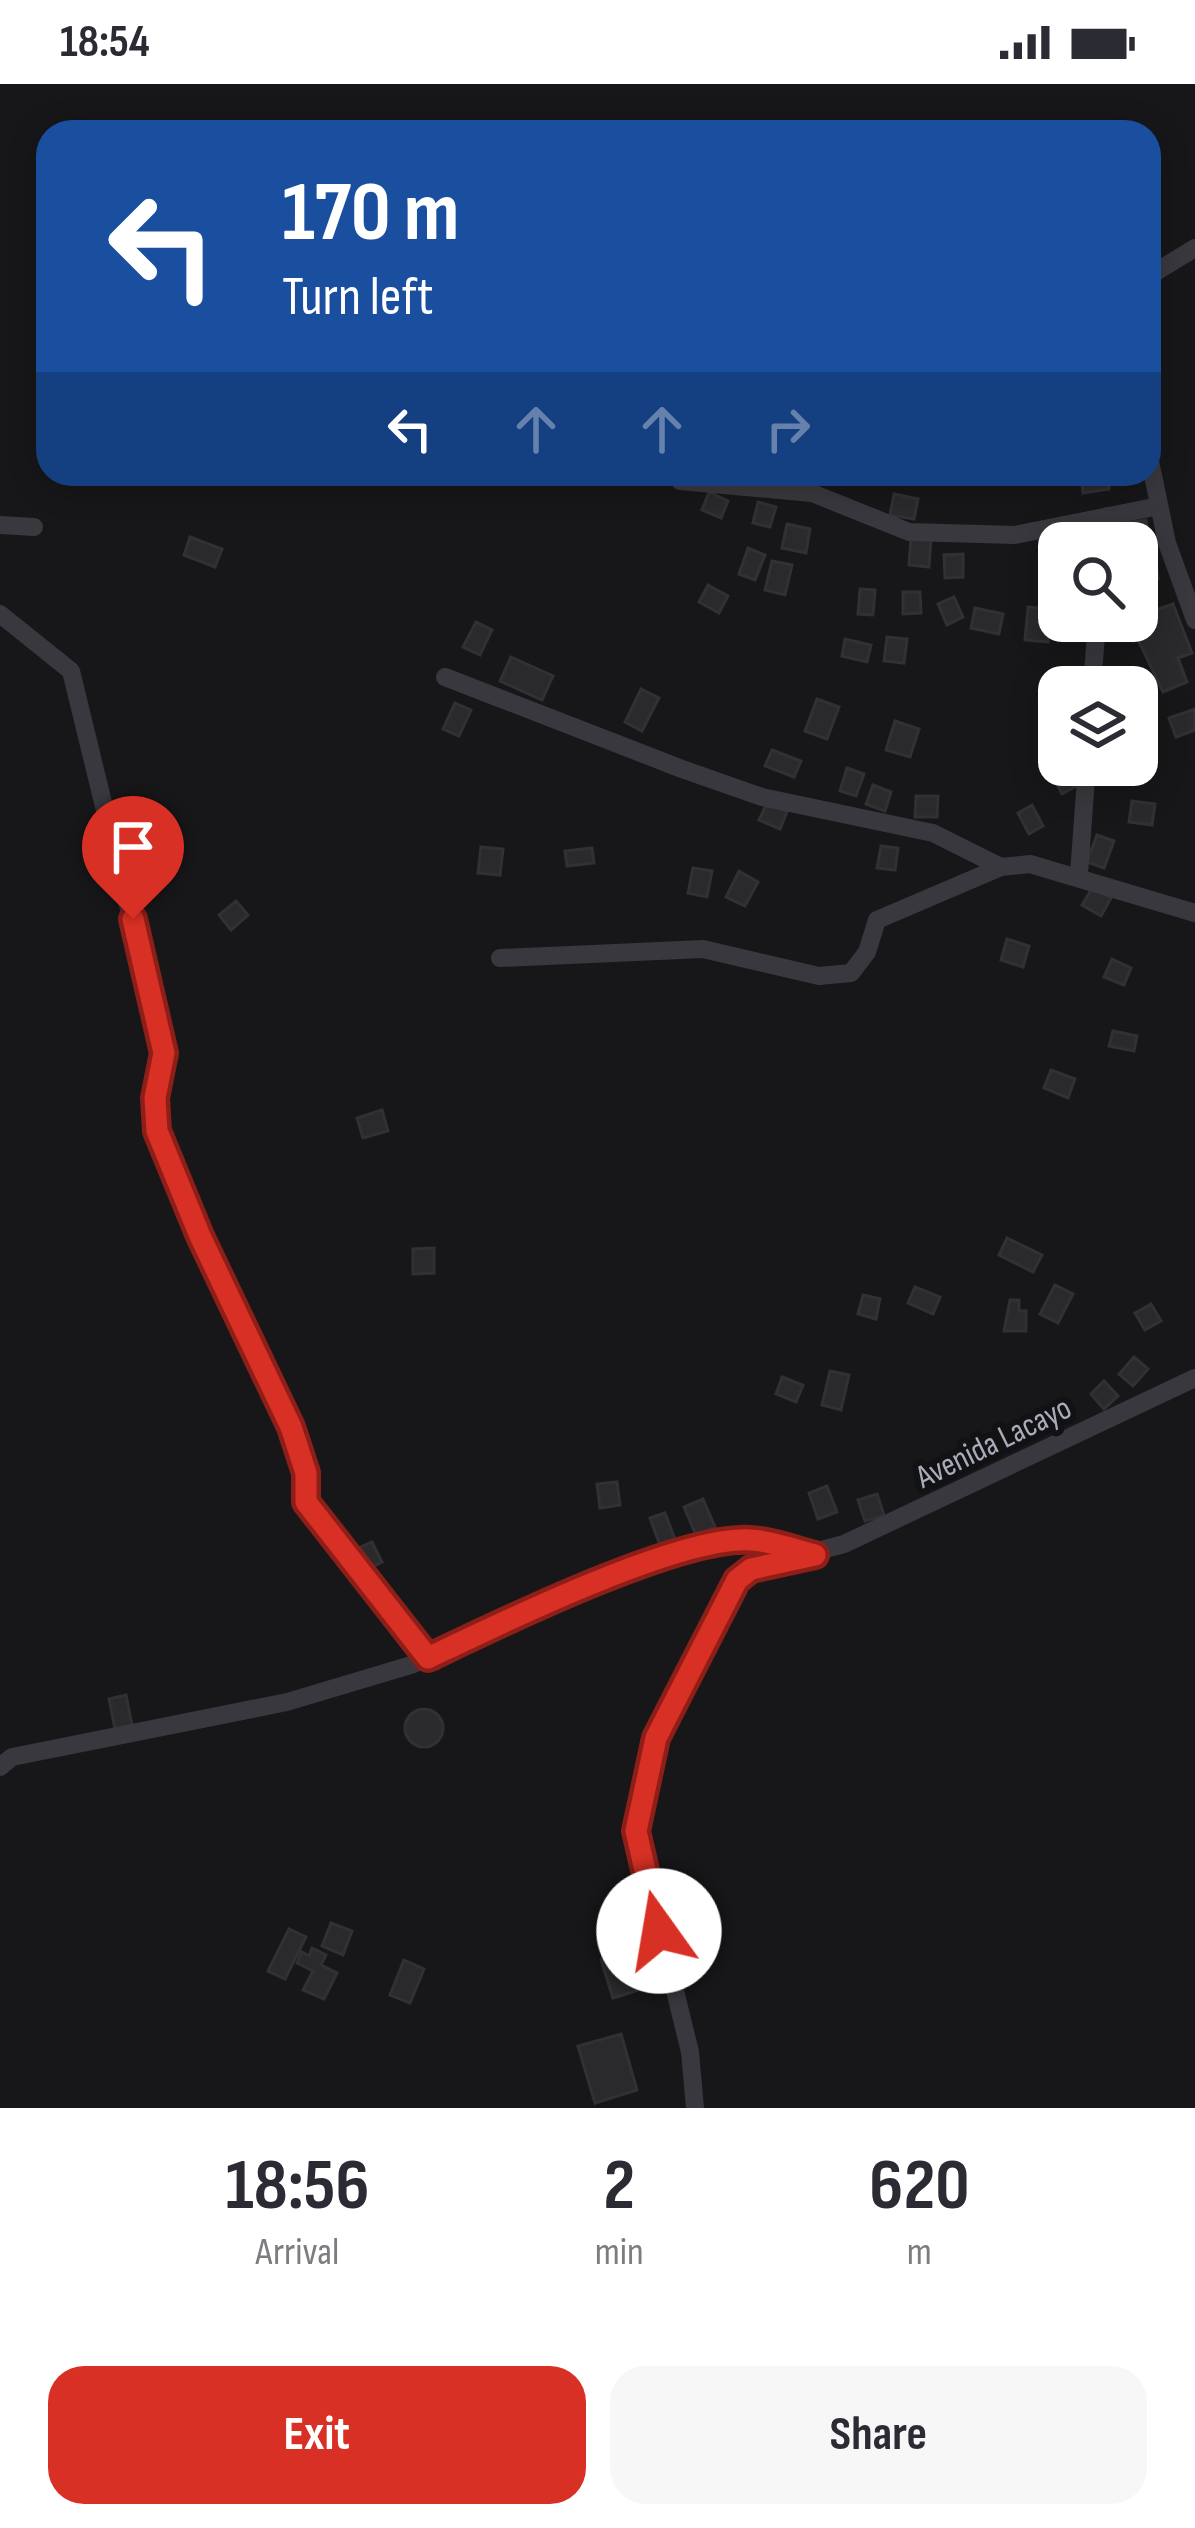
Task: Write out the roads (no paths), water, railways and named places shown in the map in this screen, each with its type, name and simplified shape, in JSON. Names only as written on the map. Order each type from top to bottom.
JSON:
[{"type":"street","points":[[1161,269],[1195,248]]},
{"type":"street","points":[[735,486],[812,493],[909,532],[1015,535],[1159,506]]},
{"type":"street","points":[[1155,486],[1195,620]]},
{"type":"street","points":[[1106,522],[1107,516]]},
{"type":"street","points":[[0,525],[34,527]]},
{"type":"street","points":[[0,614],[71,671],[164,1053],[155,1098],[157,1131],[200,1236],[291,1427],[306,1473],[306,1502],[428,1658]]},
{"type":"street","points":[[446,677],[722,783],[933,833],[1001,867]]},
{"type":"street","points":[[1079,874],[1085,786]]},
{"type":"street","points":[[500,958],[703,949],[819,976],[851,973],[867,952],[877,920],[1001,867],[1030,863],[1079,874],[1195,913]]},
{"type":"street","name":"Avenida Lacayo","points":[[697,2103],[690,2052],[636,1831],[656,1738],[737,1580],[751,1569],[815,1555],[1195,1378]]},
{"type":"street","points":[[0,1767],[12,1757],[287,1702],[428,1658],[540,1605],[697,1547],[750,1539],[815,1555]]}]
